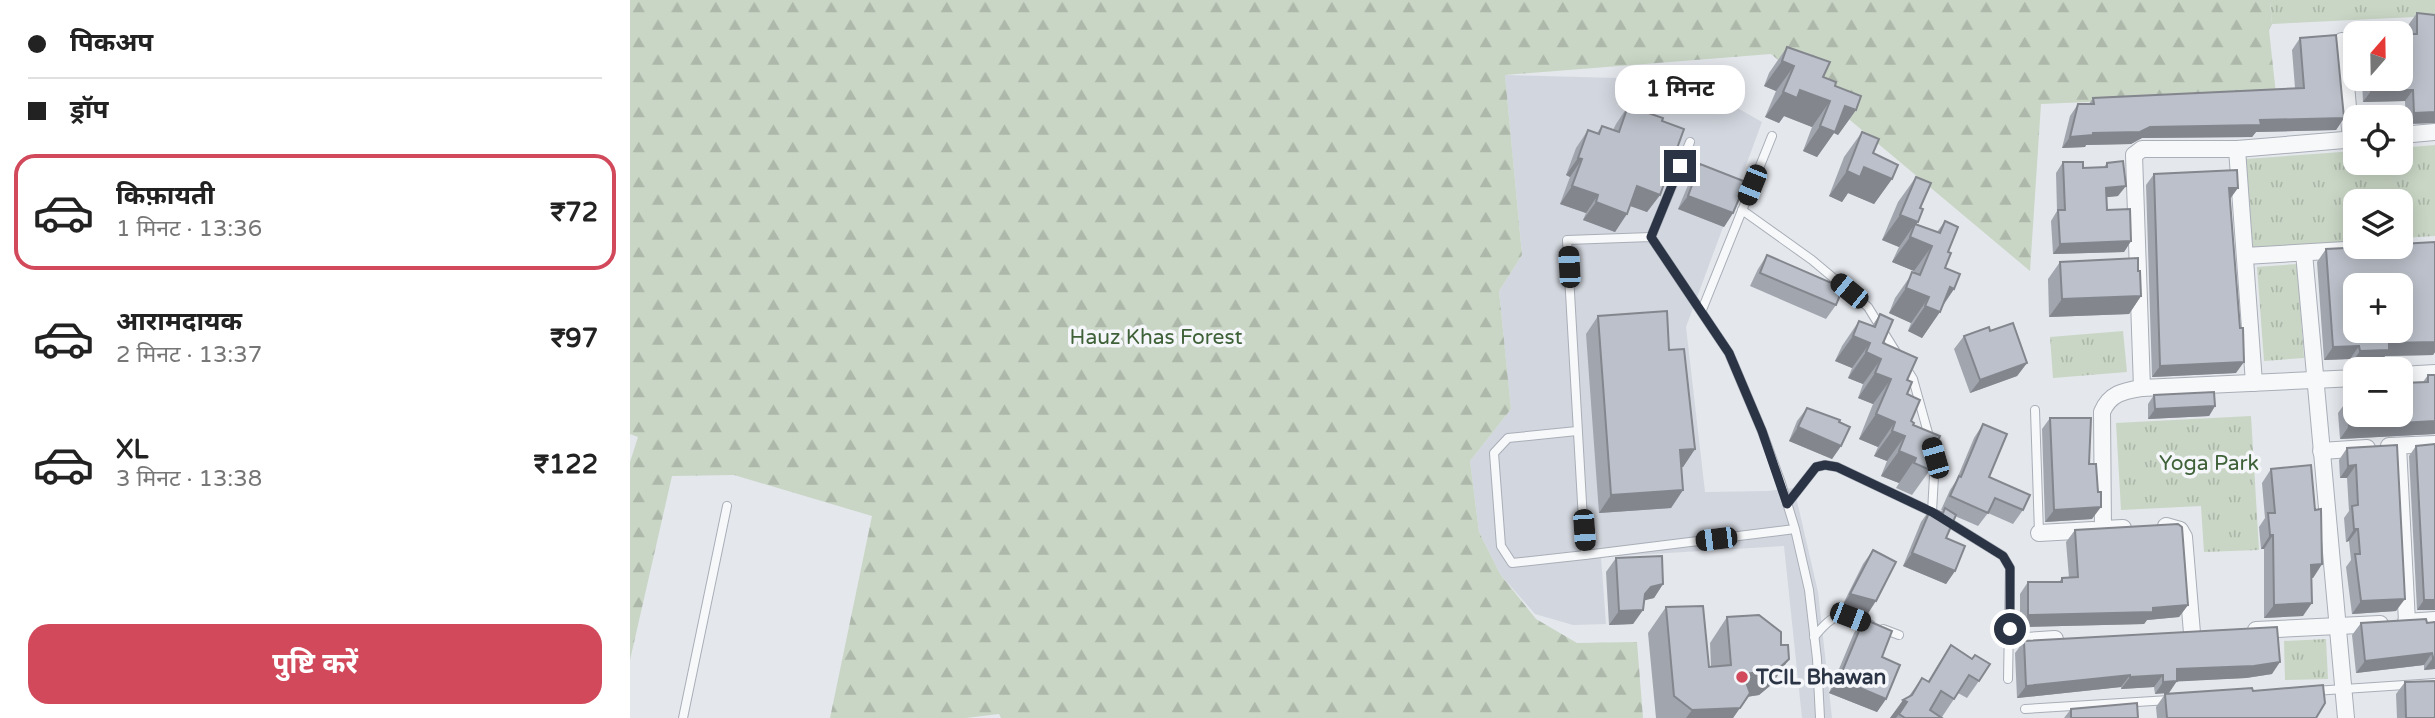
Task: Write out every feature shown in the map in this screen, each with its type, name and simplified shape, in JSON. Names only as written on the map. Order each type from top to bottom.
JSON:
[{"type":"street","points":[[2342,41],[2349,105]]},
{"type":"street","points":[[2413,134],[2435,132]]},
{"type":"street","points":[[2142,387],[2134,155],[2142,149],[2237,149],[2343,140]]},
{"type":"street","points":[[2237,149],[2254,383]]},
{"type":"street","points":[[2245,256],[2343,250]]},
{"type":"street","points":[[2304,253],[2346,718]]},
{"type":"street","points":[[2413,374],[2435,373]]},
{"type":"street","points":[[2102,529],[2102,412],[2106,402],[2119,392],[2142,387],[2343,379]]},
{"type":"street","points":[[2320,451],[2435,444]]},
{"type":"street","points":[[2398,446],[2407,622]]},
{"type":"street","points":[[2039,533],[2171,526],[2180,530],[2184,537],[2192,633]]},
{"type":"street","points":[[2245,631],[2435,620]]},
{"type":"street","points":[[2026,640],[2068,639]]},
{"type":"lane","points":[[1702,310],[1772,136]]},
{"type":"lane","points":[[1651,237],[1690,142]]},
{"type":"lane","points":[[1742,210],[1812,260],[1868,307],[1913,379],[1935,458],[1932,512]]},
{"type":"lane","points":[[1651,237],[1729,353],[1762,431],[1795,529],[1809,590],[1820,718]]},
{"type":"lane","points":[[1585,555],[1567,240],[1651,237]]},
{"type":"lane","points":[[2035,410],[2039,533]]},
{"type":"lane","points":[[1577,431],[1508,438],[1494,453],[1501,546],[1512,563],[1795,529]]},
{"type":"lane","points":[[1787,504],[1816,467],[1837,467],[1932,512],[2003,556],[2010,568],[2008,679]]},
{"type":"lane","points":[[683,718],[727,506]]},
{"type":"lane","points":[[1814,637],[1829,619],[1841,615],[1899,635]]},
{"type":"lane","points":[[2302,692],[2435,683]]},
{"type":"lane","points":[[2025,709],[2177,699]]},
{"type":"shaded area","points":[[1505,75],[1656,79],[1711,93],[1762,122],[1686,327],[1705,492],[1794,488],[1818,592],[1832,718],[1802,718],[1784,546],[1601,557],[1606,624],[1573,625],[1535,614],[1500,574],[1479,532],[1470,461],[1511,409],[1499,291],[1522,255]]},
{"type":"green space","name":"Hauz Khas Forest","points":[[630,0],[2273,0],[2270,2],[2272,24],[2269,30],[2276,94],[2041,104],[2030,271],[1771,54],[1505,75],[1522,255],[1499,291],[1511,409],[1470,461],[1479,532],[1500,574],[1536,619],[1577,643],[1637,642],[1643,718],[1001,718],[999,714],[966,718],[830,718],[872,516],[734,475],[672,476],[630,660],[630,462],[638,437],[630,434]]},
{"type":"green space","points":[[2435,0],[2435,16],[2272,24],[2270,1]]},
{"type":"green space","points":[[2435,145],[2435,236],[2413,237],[2413,189],[2343,189],[2343,243],[2253,249],[2246,159],[2343,152],[2343,175],[2413,175],[2413,147]]},
{"type":"green space","points":[[2297,264],[2304,358],[2264,361],[2257,267]]},
{"type":"green space","points":[[2123,331],[2127,372],[2053,378],[2050,337]]},
{"type":"green space","name":"Yoga Park","points":[[2251,416],[2259,550],[2204,552],[2201,506],[2121,510],[2116,423]]},
{"type":"green space","points":[[2326,639],[2328,679],[2285,680],[2284,641]]},
{"type":"building","points":[[2417,13],[2435,15],[2435,112],[2414,113],[2413,34],[2417,34]]},
{"type":"building","points":[[2336,35],[2343,118],[2260,120],[2261,125],[2150,127],[2140,132],[2093,133],[2070,137],[2078,104],[2094,104],[2093,98],[2304,88],[2300,38]]},
{"type":"building","points":[[1787,47],[1830,62],[1823,77],[1836,82],[1835,86],[1861,96],[1856,110],[1845,106],[1835,132],[1820,126],[1830,101],[1800,90],[1797,98],[1783,92],[1794,66],[1782,61]]},
{"type":"building","points":[[1628,106],[1663,118],[1662,121],[1684,129],[1660,195],[1637,186],[1627,214],[1596,202],[1598,195],[1572,186],[1582,159],[1578,158],[1588,130],[1599,134],[1602,126],[1619,132]]},
{"type":"building","points":[[1862,132],[1879,139],[1873,153],[1898,165],[1892,179],[1864,167],[1860,177],[1847,171]]},
{"type":"building","points":[[2123,161],[2126,186],[2106,188],[2107,210],[2130,209],[2131,241],[2060,244],[2058,210],[2065,210],[2063,162],[2083,162],[2083,168],[2107,167],[2107,163]]},
{"type":"building","points":[[1700,164],[1746,182],[1733,213],[1688,196]]},
{"type":"building","points":[[2237,170],[2238,188],[2229,188],[2244,362],[2160,366],[2154,174]]},
{"type":"building","points":[[1916,177],[1931,183],[1920,208],[1923,209],[1918,222],[1900,215]]},
{"type":"building","points":[[1945,221],[1958,227],[1945,268],[1960,274],[1954,289],[1950,287],[1940,312],[1925,306],[1929,297],[1906,288],[1912,272],[1920,275],[1932,246],[1910,237],[1915,224],[1940,233]]},
{"type":"building","points":[[2435,242],[2435,342],[2413,342],[2413,273],[2343,273],[2343,343],[2389,343],[2389,350],[2360,351],[2359,346],[2333,347],[2326,249],[2343,248],[2343,259],[2413,259],[2413,243]]},
{"type":"building","points":[[1767,255],[1843,288],[1836,305],[1760,273]]},
{"type":"building","points":[[2138,258],[2141,296],[2062,299],[2060,262]]},
{"type":"building","points":[[1667,311],[1669,350],[1684,349],[1695,449],[1680,450],[1683,490],[1611,495],[1598,316]]},
{"type":"building","points":[[1880,314],[1893,320],[1883,343],[1917,358],[1907,380],[1912,382],[1907,394],[1920,400],[1911,421],[1913,425],[1940,436],[1931,457],[1935,459],[1930,470],[1914,463],[1916,458],[1899,451],[1905,436],[1892,431],[1895,422],[1876,414],[1891,379],[1875,373],[1881,359],[1866,352],[1870,343],[1853,336],[1859,321],[1875,327]]},
{"type":"building","points":[[2013,323],[2027,363],[1980,380],[1964,336],[1989,327],[1990,331]]},
{"type":"building","points":[[2428,375],[2435,375],[2435,421],[2413,422],[2413,383],[2428,382]]},
{"type":"building","points":[[2214,392],[2215,406],[2155,409],[2154,395]]},
{"type":"building","points":[[1807,408],[1840,420],[1839,422],[1850,427],[1841,446],[1798,427]]},
{"type":"building","points":[[2050,418],[2091,418],[2089,464],[2096,464],[2101,507],[2054,510]]},
{"type":"building","points":[[1983,424],[2007,434],[1989,477],[2030,495],[2023,510],[1995,498],[1988,513],[1950,496]]},
{"type":"building","points":[[2435,444],[2435,600],[2424,600],[2416,446]]},
{"type":"building","points":[[2397,445],[2405,599],[2361,601],[2355,554],[2360,554],[2358,529],[2354,529],[2352,506],[2358,505],[2356,465],[2348,466],[2347,448]]},
{"type":"building","points":[[2311,465],[2315,510],[2321,509],[2322,564],[2311,565],[2312,603],[2274,605],[2273,535],[2270,535],[2268,513],[2275,513],[2271,469]]},
{"type":"building","points":[[1931,508],[1943,513],[1945,508],[1956,515],[1946,538],[1965,546],[1955,571],[1912,553]]},
{"type":"building","points":[[2178,524],[2182,527],[2188,605],[2153,608],[2153,612],[2028,615],[2028,582],[2062,582],[2062,578],[2078,577],[2075,530]]},
{"type":"building","points":[[1873,550],[1896,562],[1876,601],[1850,594]]},
{"type":"building","points":[[1662,556],[1663,584],[1651,587],[1645,594],[1643,610],[1619,611],[1616,558]]},
{"type":"building","points":[[1703,606],[1709,667],[1731,665],[1727,617],[1759,615],[1781,632],[1781,645],[1788,645],[1789,659],[1777,670],[1743,674],[1750,693],[1740,708],[1692,710],[1674,696],[1666,607]]},
{"type":"building","points":[[1864,619],[1892,631],[1882,657],[1900,665],[1886,699],[1839,679]]},
{"type":"building","points":[[2426,619],[2427,623],[2435,622],[2435,657],[2433,658],[2432,653],[2365,661],[2361,623]]},
{"type":"building","points":[[2277,627],[2280,662],[2254,666],[2177,669],[2177,681],[2163,682],[2163,675],[2130,675],[2026,686],[2024,641]]},
{"type":"building","points":[[1951,645],[1972,659],[1975,655],[1990,664],[1979,681],[1969,675],[1954,699],[1941,691],[1930,710],[1942,718],[1905,718],[1899,714],[1907,702],[1903,700],[1912,695],[1922,678],[1929,682]]},
{"type":"building","points":[[2435,681],[2435,718],[2406,718],[2405,682]]},
{"type":"building","points":[[2323,685],[2325,703],[2316,718],[2167,718],[2165,694]]},
{"type":"building","points":[[2137,703],[2138,718],[2071,718],[2071,709]]},
{"type":"place","name":"TCIL Bhawan","points":[[1742,677]]},
{"type":"route","points":[[1680,166],[1651,237],[1729,353],[1762,431],[1787,504],[1816,467],[1825,465],[1837,467],[1932,512],[2003,556],[2010,568],[2010,629]]}]
